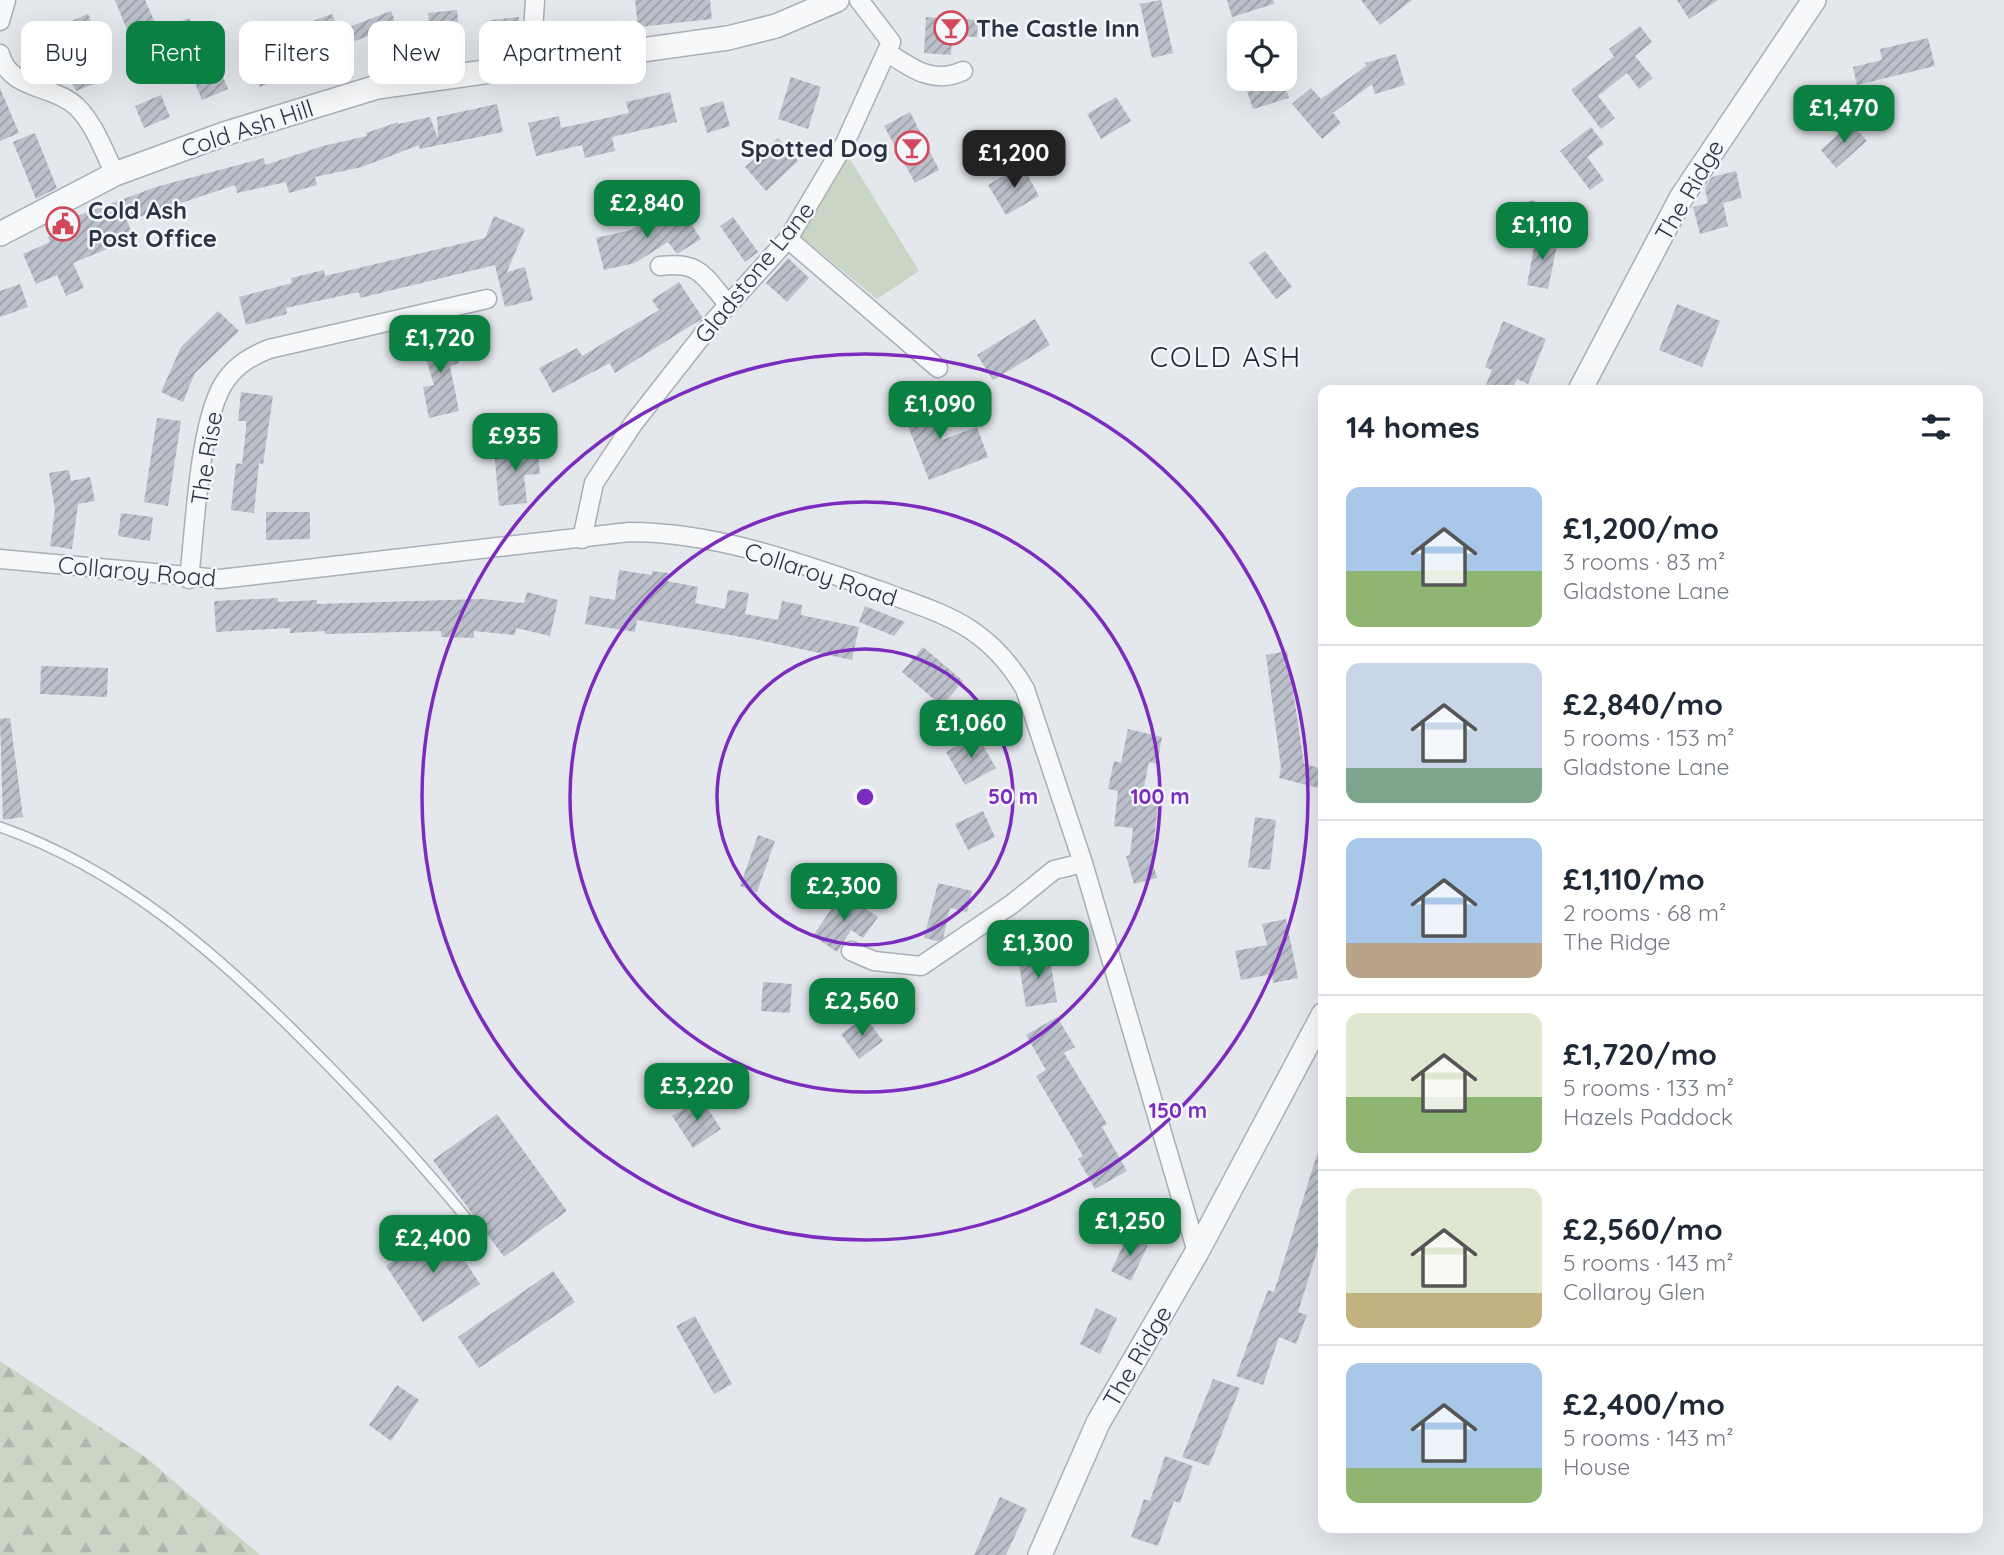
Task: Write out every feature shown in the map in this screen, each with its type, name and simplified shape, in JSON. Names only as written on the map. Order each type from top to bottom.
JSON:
[{"type":"street","points":[[0,21],[6,0]]},
{"type":"street","points":[[534,21],[535,0]]},
{"type":"street","name":"Cold Ash Hill","points":[[646,49],[728,38],[802,8],[837,0]]},
{"type":"street","points":[[859,0],[891,42],[887,52],[917,73],[952,76],[963,71]]},
{"type":"street","name":"The Ridge","points":[[1583,385],[1681,198],[1814,0]]},
{"type":"street","name":"Gladstone Lane","points":[[582,539],[594,483],[633,425],[729,305],[788,239],[845,143],[887,52]]},
{"type":"street","points":[[0,54],[8,81],[55,93],[79,109],[92,127],[115,174]]},
{"type":"street","name":"Cold Ash Hill","points":[[0,234],[115,174],[224,134],[377,87],[479,72]]},
{"type":"street","points":[[788,239],[938,368]]},
{"type":"street","points":[[660,266],[685,263],[696,268],[729,305]]},
{"type":"street","name":"The Rise","points":[[189,579],[208,426],[225,380],[234,370],[260,353],[487,299]]},
{"type":"street","name":"Collaroy Road","points":[[0,559],[189,579],[250,576],[286,569],[628,532],[670,532],[704,538],[825,572],[917,604],[970,629],[1011,666],[1025,689],[1083,863],[1197,1252]]},
{"type":"street","points":[[851,951],[874,961],[921,966],[1012,904],[1054,870],[1083,863]]},
{"type":"street","name":"The Ridge","points":[[1040,1555],[1098,1423],[1197,1252],[1318,1024]]},
{"type":"lane","points":[[0,827],[30,837],[85,864],[165,915],[219,958],[407,1146],[472,1225]]},
{"type":"green space","points":[[848,156],[919,271],[877,299],[798,234]]},
{"type":"green space","points":[[0,1361],[148,1459],[260,1555],[0,1555]]},
{"type":"building","points":[[115,0],[145,0],[154,21],[126,21],[126,28]]},
{"type":"building","points":[[635,0],[710,0],[712,19],[646,26],[646,21],[637,21]]},
{"type":"building","points":[[1161,0],[1173,53],[1152,58],[1140,4]]},
{"type":"building","points":[[1227,0],[1273,0],[1274,4],[1232,17]]},
{"type":"building","points":[[1361,0],[1412,0],[1380,25]]},
{"type":"building","points":[[1677,0],[1718,0],[1689,19]]},
{"type":"building","points":[[457,10],[458,21],[429,21],[428,13]]},
{"type":"building","points":[[391,11],[395,21],[368,21],[368,36],[354,41],[354,25]]},
{"type":"building","points":[[88,14],[91,21],[71,21]]},
{"type":"building","points":[[332,14],[335,21],[313,21]]},
{"type":"building","points":[[519,17],[519,21],[491,21]]},
{"type":"building","name":"The Castle Inn","points":[[926,17],[978,20],[977,37],[952,36],[951,55],[924,53]]},
{"type":"building","points":[[1640,26],[1652,42],[1635,56],[1653,78],[1639,89],[1627,73],[1598,96],[1615,118],[1601,129],[1571,90],[1614,57],[1609,49]]},
{"type":"building","points":[[1928,38],[1935,66],[1857,85],[1853,67],[1882,60],[1880,49]]},
{"type":"building","points":[[1396,54],[1405,85],[1375,94],[1372,84],[1333,113],[1341,123],[1322,139],[1292,104],[1311,88],[1321,99],[1366,66],[1365,63]]},
{"type":"building","points":[[791,77],[821,87],[808,129],[778,119]]},
{"type":"building","points":[[225,82],[228,89],[202,100],[195,84],[225,84]]},
{"type":"building","points":[[73,84],[94,84],[76,91]]},
{"type":"building","points":[[0,88],[19,133],[0,141]]},
{"type":"building","points":[[1247,91],[1287,91],[1289,98],[1253,109]]},
{"type":"building","points":[[670,92],[677,122],[612,137],[615,151],[585,158],[582,145],[536,156],[528,123],[559,116],[561,128],[629,113],[626,102]]},
{"type":"building","points":[[161,95],[170,117],[144,128],[135,106]]},
{"type":"building","points":[[1116,97],[1131,121],[1101,139],[1087,114]]},
{"type":"building","points":[[723,101],[730,126],[707,133],[700,108]]},
{"type":"building","points":[[497,104],[503,132],[420,149],[419,145],[362,167],[315,177],[317,185],[289,193],[286,182],[237,193],[235,185],[127,221],[134,238],[73,263],[84,288],[66,296],[57,275],[36,284],[23,254],[50,242],[48,237],[80,223],[77,216],[156,187],[264,158],[265,165],[323,146],[367,136],[366,133],[398,122],[430,117],[438,139],[437,117]]},
{"type":"building","name":"Spotted Dog","points":[[910,112],[939,170],[915,183],[884,126]]},
{"type":"building","points":[[1851,123],[1867,141],[1836,168],[1821,150]]},
{"type":"building","points":[[1591,127],[1604,144],[1587,157],[1604,180],[1590,190],[1560,151]]},
{"type":"building","points":[[35,133],[57,188],[36,199],[13,142]]},
{"type":"building","points":[[778,138],[798,161],[766,191],[745,167]]},
{"type":"building","points":[[1022,165],[1039,196],[1006,215],[988,185]]},
{"type":"building","points":[[1736,171],[1742,198],[1723,203],[1728,226],[1700,234],[1693,207],[1708,203],[1705,188],[1712,177]]},
{"type":"building","points":[[1534,200],[1542,229],[1523,234],[1515,205]]},
{"type":"building","points":[[682,210],[701,239],[677,254],[668,242],[635,263],[604,270],[596,238],[631,230],[657,213],[663,222]]},
{"type":"building","points":[[494,216],[525,229],[507,272],[525,267],[533,300],[505,307],[495,265],[360,298],[359,292],[286,308],[287,314],[246,325],[239,297],[292,283],[291,278],[324,270],[325,276],[485,238]]},
{"type":"building","points":[[733,217],[758,252],[745,262],[720,226]]},
{"type":"building","points":[[1536,236],[1558,240],[1548,289],[1527,285]]},
{"type":"building","points":[[1265,251],[1292,287],[1276,299],[1249,263]]},
{"type":"building","points":[[788,258],[809,278],[787,302],[766,283]]},
{"type":"building","points":[[679,282],[702,317],[700,320],[615,373],[610,363],[553,393],[539,368],[577,348],[582,356],[659,310],[652,300]]},
{"type":"building","points":[[20,284],[28,307],[0,317],[0,291]]},
{"type":"building","points":[[1677,304],[1720,321],[1702,367],[1659,350]]},
{"type":"building","points":[[218,311],[239,331],[195,373],[183,402],[161,392],[181,347]]},
{"type":"building","points":[[1035,319],[1050,345],[993,380],[977,355]]},
{"type":"building","points":[[1503,321],[1546,339],[1528,384],[1517,379],[1514,385],[1486,385],[1492,370],[1485,367]]},
{"type":"building","points":[[449,331],[459,363],[450,366],[459,411],[429,418],[423,387],[434,385],[420,340]]},
{"type":"building","points":[[241,392],[273,396],[263,464],[259,463],[254,513],[231,510],[236,463],[242,464],[246,429],[246,421],[238,421]]},
{"type":"building","points":[[924,393],[942,440],[977,427],[988,457],[929,480],[899,403]]},
{"type":"building","points":[[157,418],[181,421],[168,506],[144,502]]},
{"type":"building","points":[[537,445],[540,474],[524,475],[527,503],[499,506],[494,449]]},
{"type":"building","points":[[69,470],[71,481],[90,477],[95,501],[78,504],[72,549],[50,546],[55,509],[49,473]]},
{"type":"building","points":[[266,512],[310,512],[310,539],[266,540]]},
{"type":"building","points":[[121,513],[153,517],[150,541],[118,536]]},
{"type":"building","points":[[619,570],[652,575],[652,571],[669,573],[667,581],[698,587],[695,603],[725,609],[728,590],[749,593],[745,614],[778,620],[782,601],[802,605],[801,615],[859,627],[852,660],[754,639],[637,620],[635,632],[585,624],[590,596],[615,600]]},
{"type":"building","points":[[527,592],[558,600],[550,636],[516,628],[515,635],[474,631],[474,638],[441,637],[441,631],[325,634],[325,631],[290,633],[290,628],[216,632],[214,601],[278,598],[278,602],[317,600],[317,604],[482,599],[524,603]]},
{"type":"building","points":[[865,606],[905,622],[894,636],[859,622]]},
{"type":"building","points":[[923,647],[963,681],[942,706],[902,672]]},
{"type":"building","points":[[1287,651],[1304,764],[1318,768],[1318,788],[1279,778],[1281,768],[1266,655]]},
{"type":"building","points":[[41,666],[108,668],[107,697],[40,694]]},
{"type":"building","points":[[10,718],[23,817],[3,820],[0,719]]},
{"type":"building","points":[[1128,729],[1162,737],[1157,764],[1149,762],[1141,802],[1158,804],[1152,860],[1157,878],[1134,884],[1126,856],[1130,855],[1133,828],[1114,826],[1118,791],[1108,789],[1114,761],[1121,763]]},
{"type":"building","points":[[977,735],[996,768],[965,785],[946,752]]},
{"type":"building","points":[[983,811],[995,837],[968,850],[955,824]]},
{"type":"building","points":[[1255,817],[1276,820],[1270,870],[1248,867]]},
{"type":"building","points":[[758,835],[775,841],[757,892],[740,886]]},
{"type":"building","points":[[938,883],[972,891],[967,912],[950,908],[943,938],[937,941],[924,938]]},
{"type":"building","points":[[842,893],[878,917],[863,938],[851,930],[837,952],[813,936]]},
{"type":"building","points":[[1286,919],[1298,978],[1273,983],[1272,974],[1241,980],[1235,951],[1267,945],[1262,924]]},
{"type":"building","points":[[1049,953],[1057,1002],[1026,1007],[1018,958]]},
{"type":"building","points":[[763,982],[792,984],[790,1013],[761,1011]]},
{"type":"building","points":[[865,1017],[883,1041],[859,1059],[841,1034]]},
{"type":"building","points":[[1057,1017],[1075,1047],[1064,1053],[1107,1124],[1102,1127],[1127,1171],[1095,1189],[1078,1159],[1083,1156],[1036,1076],[1046,1070],[1026,1035]]},
{"type":"building","points":[[701,1098],[721,1129],[693,1148],[672,1116]]},
{"type":"building","points":[[497,1114],[567,1211],[504,1257],[433,1160]]},
{"type":"building","points":[[1318,1151],[1318,1248],[1298,1312],[1307,1315],[1296,1344],[1279,1337],[1263,1385],[1236,1376],[1268,1290],[1274,1292]]},
{"type":"building","points":[[443,1228],[480,1284],[423,1322],[386,1266]]},
{"type":"building","points":[[1128,1235],[1148,1245],[1131,1281],[1111,1271]]},
{"type":"building","points":[[553,1271],[575,1302],[479,1368],[458,1337]]},
{"type":"building","points":[[1096,1308],[1117,1318],[1100,1354],[1080,1344]]},
{"type":"building","points":[[695,1316],[732,1384],[714,1394],[676,1326]]},
{"type":"building","points":[[1213,1379],[1240,1388],[1209,1466],[1182,1457]]},
{"type":"building","points":[[397,1385],[419,1400],[391,1441],[369,1425]]},
{"type":"building","points":[[1165,1456],[1193,1466],[1180,1503],[1174,1501],[1158,1546],[1131,1537],[1144,1499],[1150,1501]]},
{"type":"building","points":[[1000,1497],[1027,1509],[1006,1555],[974,1555]]},
{"type":"place","name":"The Castle Inn","points":[[951,28]]},
{"type":"place","name":"Spotted Dog","points":[[912,148]]},
{"type":"place","name":"Cold Ash Post Office","points":[[63,224]]},
{"type":"district","name":"COLD ASH","points":[[1226,356]]}]
